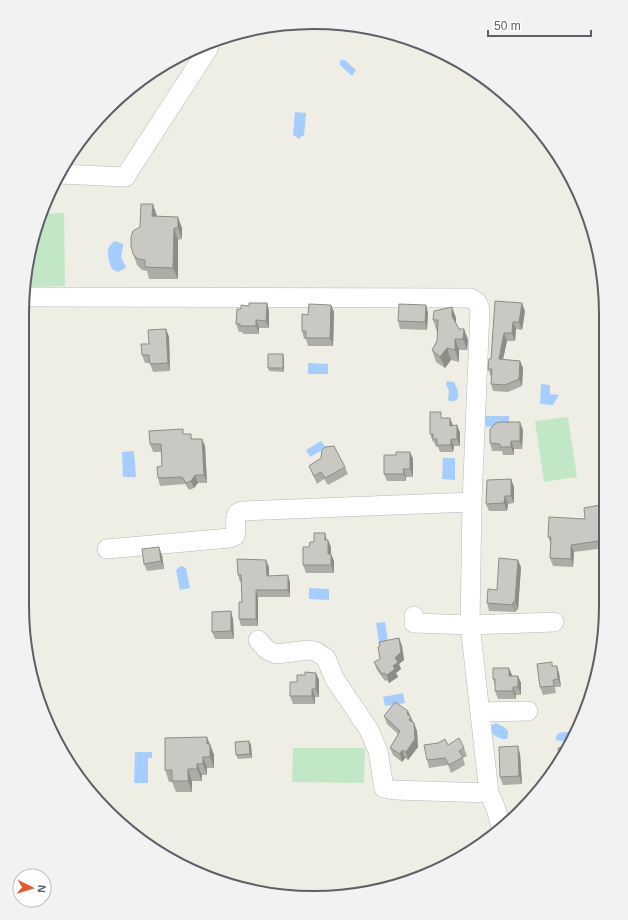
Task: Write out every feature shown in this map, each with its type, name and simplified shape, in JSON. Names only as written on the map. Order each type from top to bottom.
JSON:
[{"type":"lane","points":[[65,174],[125,177],[207,50]]},
{"type":"lane","points":[[30,297],[470,298],[477,302],[480,309],[472,502],[470,625],[489,793],[500,822]]},
{"type":"lane","points":[[107,549],[230,538],[235,536],[236,514],[237,512],[242,511],[472,502]]},
{"type":"lane","points":[[414,616],[414,624],[470,625],[554,622]]},
{"type":"lane","points":[[258,640],[266,650],[276,654],[309,650],[315,651],[326,658],[334,678],[369,730],[378,751],[384,788],[394,790],[489,793]]},
{"type":"lane","points":[[480,712],[528,711]]},
{"type":"green space","points":[[64,213],[65,286],[30,287],[34,258],[47,214]]},
{"type":"green space","points":[[568,417],[577,477],[544,482],[535,421]]},
{"type":"green space","points":[[293,748],[365,748],[364,783],[292,782]]},
{"type":"water","points":[[345,60],[356,70],[352,76],[340,65],[340,61]]},
{"type":"water","points":[[295,112],[306,113],[304,136],[301,136],[300,139],[293,136]]},
{"type":"water","points":[[115,241],[123,244],[121,257],[126,267],[118,272],[112,269],[108,254],[109,247]]},
{"type":"water","points":[[308,363],[328,364],[328,374],[308,374]]},
{"type":"water","points":[[447,381],[454,382],[457,388],[458,398],[455,401],[448,400],[449,391],[446,384]]},
{"type":"water","points":[[541,384],[550,385],[550,394],[559,395],[553,405],[540,404]]},
{"type":"water","points":[[485,416],[509,416],[509,425],[486,427]]},
{"type":"water","points":[[321,441],[326,448],[310,457],[306,450]]},
{"type":"water","points":[[134,451],[136,477],[123,477],[122,452]]},
{"type":"water","points":[[443,458],[455,458],[455,480],[442,479]]},
{"type":"water","points":[[181,566],[186,568],[190,588],[180,590],[176,570]]},
{"type":"water","points":[[309,588],[329,589],[329,600],[309,599]]},
{"type":"water","points":[[385,622],[388,641],[379,642],[376,623]]},
{"type":"water","points":[[403,693],[405,703],[385,706],[383,697]]},
{"type":"water","points":[[496,723],[508,731],[507,739],[497,737],[489,730],[491,726]]},
{"type":"water","points":[[570,732],[565,741],[556,740],[556,736],[559,733]]},
{"type":"water","points":[[135,752],[152,752],[152,758],[148,758],[148,783],[134,783]]},
{"type":"building","points":[[141,204],[153,204],[152,216],[178,217],[178,228],[174,228],[173,268],[145,267],[145,260],[138,259],[133,254],[131,237],[133,231],[140,227]]},
{"type":"building","points":[[495,301],[522,303],[519,322],[513,322],[512,333],[504,333],[499,359],[520,361],[519,379],[505,385],[491,384],[492,369],[488,369],[489,359],[491,359]]},
{"type":"building","points":[[249,303],[267,303],[266,321],[256,320],[256,326],[240,326],[240,324],[236,324],[237,309],[241,309],[241,305],[249,306]]},
{"type":"building","points":[[309,304],[331,305],[330,338],[306,338],[306,331],[302,331],[302,314],[308,315]]},
{"type":"building","points":[[399,304],[426,305],[425,322],[398,321]]},
{"type":"building","points":[[452,307],[452,316],[459,329],[464,329],[463,339],[455,339],[455,350],[447,348],[440,357],[432,350],[437,341],[438,320],[433,320],[434,311]]},
{"type":"building","points":[[166,329],[168,363],[150,364],[149,355],[142,355],[141,344],[149,344],[148,330]]},
{"type":"building","points":[[268,354],[283,354],[283,368],[268,368]]},
{"type":"building","points":[[430,412],[441,412],[441,418],[450,418],[450,426],[457,425],[457,439],[451,439],[451,445],[437,445],[437,439],[433,439],[433,434],[430,434]]},
{"type":"building","points":[[520,422],[520,441],[511,441],[511,447],[500,447],[500,444],[490,443],[490,429],[496,423]]},
{"type":"building","points":[[183,429],[183,434],[191,434],[191,439],[202,439],[204,475],[195,475],[191,481],[186,483],[182,477],[158,478],[157,467],[162,466],[161,444],[150,444],[149,431]]},
{"type":"building","points":[[334,446],[345,467],[325,478],[321,472],[314,476],[309,466],[321,458],[322,450],[325,447]]},
{"type":"building","points":[[396,452],[410,452],[410,469],[403,469],[404,474],[384,474],[384,455],[396,455]]},
{"type":"building","points":[[511,479],[511,496],[505,496],[504,503],[486,504],[487,480]]},
{"type":"building","points":[[599,505],[599,541],[571,545],[571,559],[550,558],[551,537],[548,537],[549,517],[585,519],[584,508]]},
{"type":"building","points":[[314,533],[325,533],[325,540],[328,540],[328,554],[331,554],[331,565],[303,565],[303,547],[309,547],[310,542],[314,542]]},
{"type":"building","points":[[159,547],[161,561],[144,564],[142,549]]},
{"type":"building","points":[[499,558],[518,560],[515,602],[513,602],[513,605],[487,603],[488,589],[497,590]]},
{"type":"building","points":[[237,559],[266,560],[267,576],[288,575],[288,590],[256,590],[256,619],[239,619],[239,602],[242,602],[241,575],[238,575]]},
{"type":"building","points":[[231,611],[231,631],[212,632],[212,612]]},
{"type":"building","points":[[399,638],[401,652],[395,658],[398,662],[393,666],[395,669],[387,675],[384,673],[382,674],[374,662],[380,659],[378,647],[380,646],[379,642]]},
{"type":"building","points":[[552,662],[552,666],[557,666],[558,679],[553,680],[554,686],[540,687],[537,664]]},
{"type":"building","points":[[493,668],[509,668],[509,676],[518,676],[518,687],[513,687],[513,691],[495,691]]},
{"type":"building","points":[[305,672],[316,673],[316,689],[312,689],[312,696],[290,696],[290,682],[297,682],[297,675],[305,675]]},
{"type":"building","points":[[395,702],[408,711],[407,714],[411,717],[409,720],[414,723],[415,739],[406,752],[402,750],[400,754],[390,748],[400,731],[384,716]]},
{"type":"building","points":[[207,737],[207,744],[210,744],[210,757],[203,757],[203,764],[197,764],[197,769],[188,769],[188,781],[172,781],[172,770],[165,770],[165,738]]},
{"type":"building","points":[[459,738],[464,748],[459,751],[463,757],[449,765],[445,758],[427,760],[424,745],[438,743],[445,739],[448,745]]},
{"type":"building","points":[[249,741],[250,754],[236,755],[235,742]]},
{"type":"building","points":[[518,746],[519,776],[500,777],[499,747]]}]
